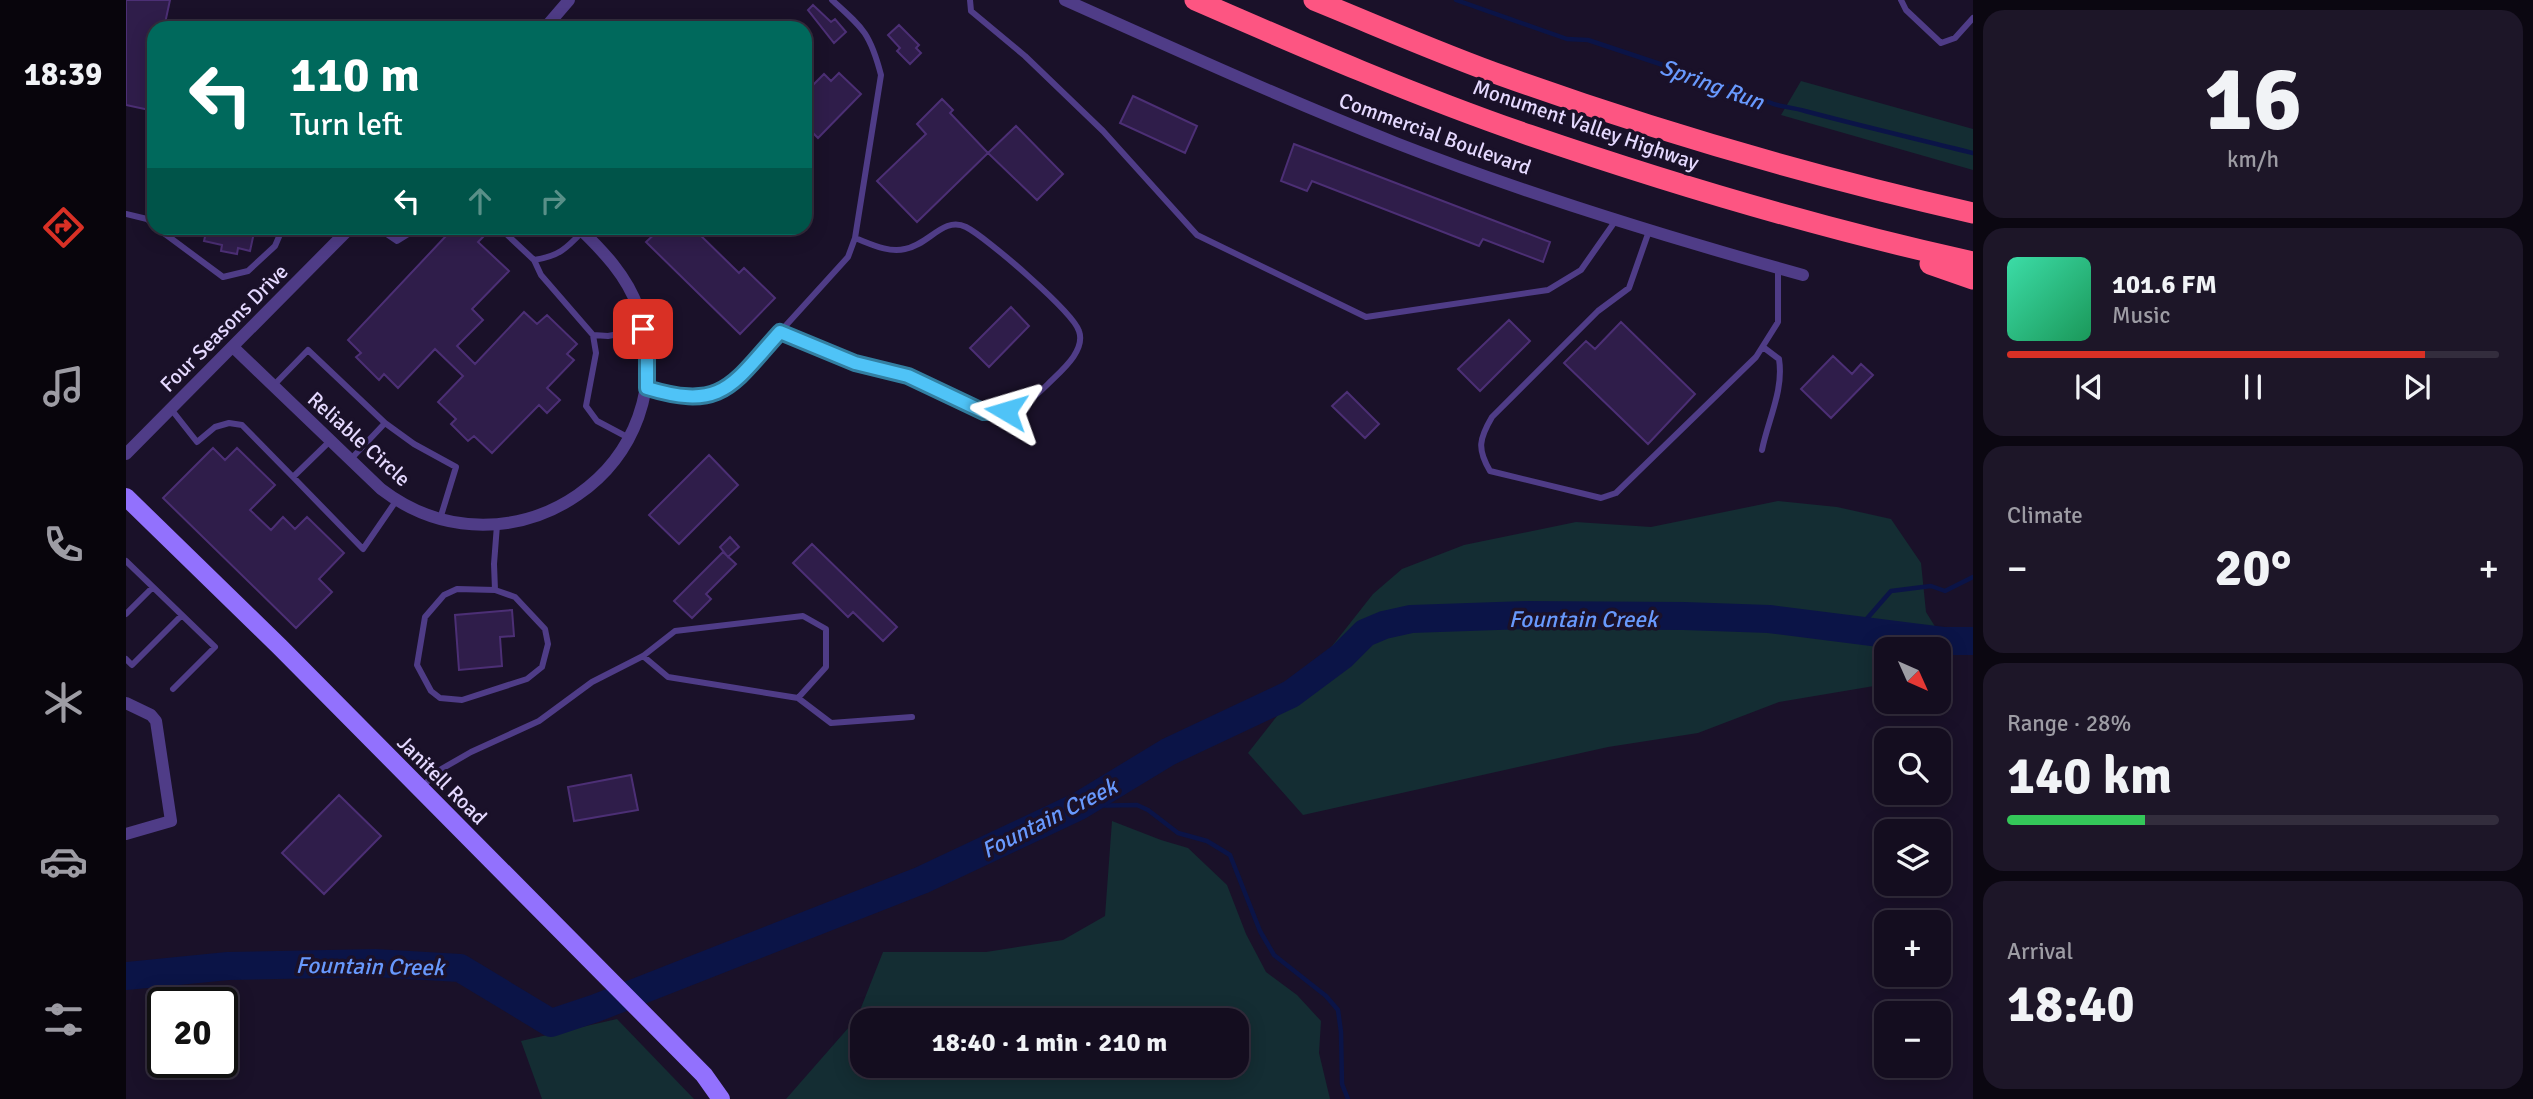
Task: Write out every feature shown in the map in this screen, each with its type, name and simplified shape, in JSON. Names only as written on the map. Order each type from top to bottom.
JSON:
[{"type":"highway","name":"Monument Valley Highway","points":[[1195,0],[1325,56],[1527,134],[1657,177],[1833,229],[1973,262]]},
{"type":"highway","name":"Monument Valley Highway","points":[[1314,0],[1503,76],[1619,115],[1749,156],[1878,191],[1973,213]]},
{"type":"highway","points":[[1833,229],[1973,279]]},
{"type":"street","points":[[551,21],[569,0]]},
{"type":"street","name":"Commercial Boulevard","points":[[1065,0],[1259,88],[1398,144],[1650,231],[1803,275]]},
{"type":"street","name":"Four Seasons Drive","points":[[126,454],[343,235]]},
{"type":"street","name":"Reliable Circle","points":[[233,347],[396,501],[440,519],[464,525],[497,525],[536,517],[574,499],[604,474],[629,438],[642,411],[647,388],[648,363],[638,308],[621,274],[586,235]]},
{"type":"street","name":"Janitell Road","points":[[126,497],[280,647],[704,1075],[721,1099]]},
{"type":"street","points":[[126,703],[151,715],[159,727],[171,821],[126,834]]},
{"type":"lane","points":[[647,388],[675,397],[699,398],[723,390],[739,377],[848,257],[855,238],[881,75],[874,49],[863,28],[832,0]]},
{"type":"lane","points":[[970,0],[971,10],[1026,56],[1103,131],[1197,235],[1366,317],[1548,290],[1581,270],[1616,220]]},
{"type":"lane","points":[[1901,0],[1906,10],[1941,43],[1955,38],[1973,18]]},
{"type":"lane","points":[[126,214],[147,220]]},
{"type":"lane","points":[[780,332],[855,363],[908,376],[984,412],[1006,411],[1029,403],[1066,366],[1079,347],[1080,331],[1068,315],[996,246],[964,226],[952,223],[927,241],[907,249],[891,251],[855,238]]},
{"type":"lane","points":[[1650,231],[1629,288],[1598,311],[1492,417],[1483,432],[1480,453],[1490,471],[1601,498],[1616,494],[1756,357],[1777,322],[1778,268]]},
{"type":"lane","points":[[167,235],[223,277],[248,271],[275,246],[280,235]]},
{"type":"lane","points":[[388,235],[397,241],[407,235]]},
{"type":"lane","points":[[507,235],[534,260],[541,275],[593,335],[596,353],[586,406],[597,421],[629,438]]},
{"type":"lane","points":[[534,260],[552,257],[576,235]]},
{"type":"lane","points":[[593,335],[608,336],[643,329]]},
{"type":"lane","points":[[1762,347],[1779,359],[1780,370],[1779,387],[1762,450]]},
{"type":"lane","points":[[273,386],[308,350],[385,423],[414,444],[456,467],[440,519]]},
{"type":"lane","points":[[171,409],[197,442],[215,427],[229,423],[242,425],[363,549],[396,501]]},
{"type":"lane","points":[[350,460],[385,423]]},
{"type":"lane","points":[[293,477],[330,441]]},
{"type":"lane","points":[[495,590],[497,525]]},
{"type":"lane","points":[[126,561],[215,647],[173,689]]},
{"type":"lane","points":[[126,614],[153,587]]},
{"type":"lane","points":[[457,589],[495,590],[515,597],[545,629],[548,644],[542,667],[527,679],[462,700],[440,698],[431,691],[417,665],[425,617],[444,595],[457,589]]},
{"type":"lane","points":[[126,659],[132,665],[182,615]]},
{"type":"lane","points":[[420,789],[438,771],[471,752],[539,721],[592,682],[643,656],[675,631],[803,616],[826,629],[826,667],[798,698]]},
{"type":"lane","points":[[643,656],[668,677],[798,698],[831,723],[912,716]]},
{"type":"green space","points":[[1801,81],[1973,129],[1973,170],[1781,115]]},
{"type":"green space","points":[[1778,501],[1837,507],[1891,519],[1921,563],[1926,612],[1942,637],[1874,637],[1874,686],[1779,702],[1698,733],[1608,747],[1303,815],[1248,753],[1373,594],[1402,569],[1464,545],[1576,522],[1651,527]]},
{"type":"green space","points":[[1112,821],[1188,848],[1227,885],[1246,934],[1266,972],[1297,995],[1321,1021],[1319,1053],[1330,1099],[786,1099],[850,1026],[850,1078],[1249,1078],[1249,1008],[861,1008],[883,952],[986,952],[1063,940],[1105,916]]},
{"type":"green space","points":[[617,1019],[694,1099],[542,1099],[521,1041]]},
{"type":"building","points":[[126,0],[170,0],[166,21],[147,21],[147,110],[126,105]]},
{"type":"building","points":[[813,5],[831,22],[835,19],[846,32],[834,43],[808,10]]},
{"type":"building","points":[[899,25],[919,45],[916,48],[921,53],[910,64],[897,51],[900,48],[888,35]]},
{"type":"building","points":[[839,73],[861,94],[818,138],[812,132],[812,86],[824,74],[831,81]]},
{"type":"building","points":[[1133,96],[1197,126],[1185,153],[1120,123]]},
{"type":"building","points":[[942,99],[953,110],[950,113],[988,153],[917,222],[877,181],[926,134],[917,124]]},
{"type":"building","points":[[1016,126],[1063,174],[1037,200],[988,153]]},
{"type":"building","points":[[1294,144],[1550,242],[1543,262],[1483,239],[1479,246],[1312,181],[1307,191],[1281,181]]},
{"type":"building","points":[[205,235],[253,235],[250,251],[238,248],[237,254],[221,251],[222,245],[204,241]]},
{"type":"building","points":[[443,235],[485,235],[478,242],[509,271],[472,309],[483,320],[457,346],[475,364],[524,312],[537,324],[547,315],[577,344],[567,354],[574,360],[547,388],[560,400],[547,413],[539,405],[492,453],[474,436],[468,441],[451,424],[456,419],[438,402],[463,376],[435,349],[398,388],[384,374],[379,380],[356,357],[361,353],[348,340],[445,237]]},
{"type":"building","points":[[654,235],[700,235],[739,273],[744,268],[775,298],[740,334],[646,242]]},
{"type":"building","points":[[1011,307],[1029,326],[989,367],[970,348]]},
{"type":"building","points":[[1509,320],[1530,341],[1480,391],[1458,369]]},
{"type":"building","points":[[1621,322],[1695,394],[1648,444],[1564,363],[1586,341],[1595,349]]},
{"type":"building","points":[[1833,356],[1852,374],[1861,364],[1873,375],[1831,418],[1801,389]]},
{"type":"building","points":[[1347,392],[1379,424],[1365,438],[1332,406]]},
{"type":"building","points":[[213,448],[225,460],[237,448],[275,485],[250,510],[271,530],[283,517],[295,529],[307,517],[344,553],[319,579],[332,592],[296,628],[163,498]]},
{"type":"building","points":[[709,455],[738,485],[679,544],[649,515]]},
{"type":"building","points":[[730,537],[739,547],[728,557],[720,547]]},
{"type":"building","points":[[812,544],[897,627],[883,641],[853,612],[848,617],[793,563]]},
{"type":"building","points":[[723,552],[736,564],[706,594],[711,599],[692,618],[674,601]]},
{"type":"building","points":[[512,610],[514,636],[500,637],[502,666],[459,670],[455,615]]},
{"type":"building","points":[[631,775],[638,810],[574,821],[568,787]]},
{"type":"building","points":[[339,795],[381,836],[324,894],[282,853]]},
{"type":"waterway","name":"Spring Run","points":[[1456,0],[1567,39],[1588,40],[1759,97],[1775,105],[1973,153]]},
{"type":"waterway","name":"Spring Run","points":[[1857,630],[1891,591],[1931,586],[1945,591],[1973,577]]},
{"type":"waterway","name":"Fountain Creek","points":[[126,976],[228,966],[375,963],[460,968],[551,1023],[596,1008],[922,880],[1079,806],[1168,752],[1291,694],[1342,656],[1365,633],[1384,625],[1411,619],[1527,615],[1684,616],[1769,619],[1943,641],[1973,641]]},
{"type":"waterway","points":[[1079,806],[1137,805],[1178,833],[1207,841],[1230,855],[1260,931],[1274,955],[1326,996],[1338,1010],[1342,1084],[1348,1099]]},
{"type":"route","points":[[643,329],[647,352],[647,388],[675,397],[699,398],[723,390],[739,377],[780,332],[855,363],[908,376],[984,412],[1006,411]]}]
